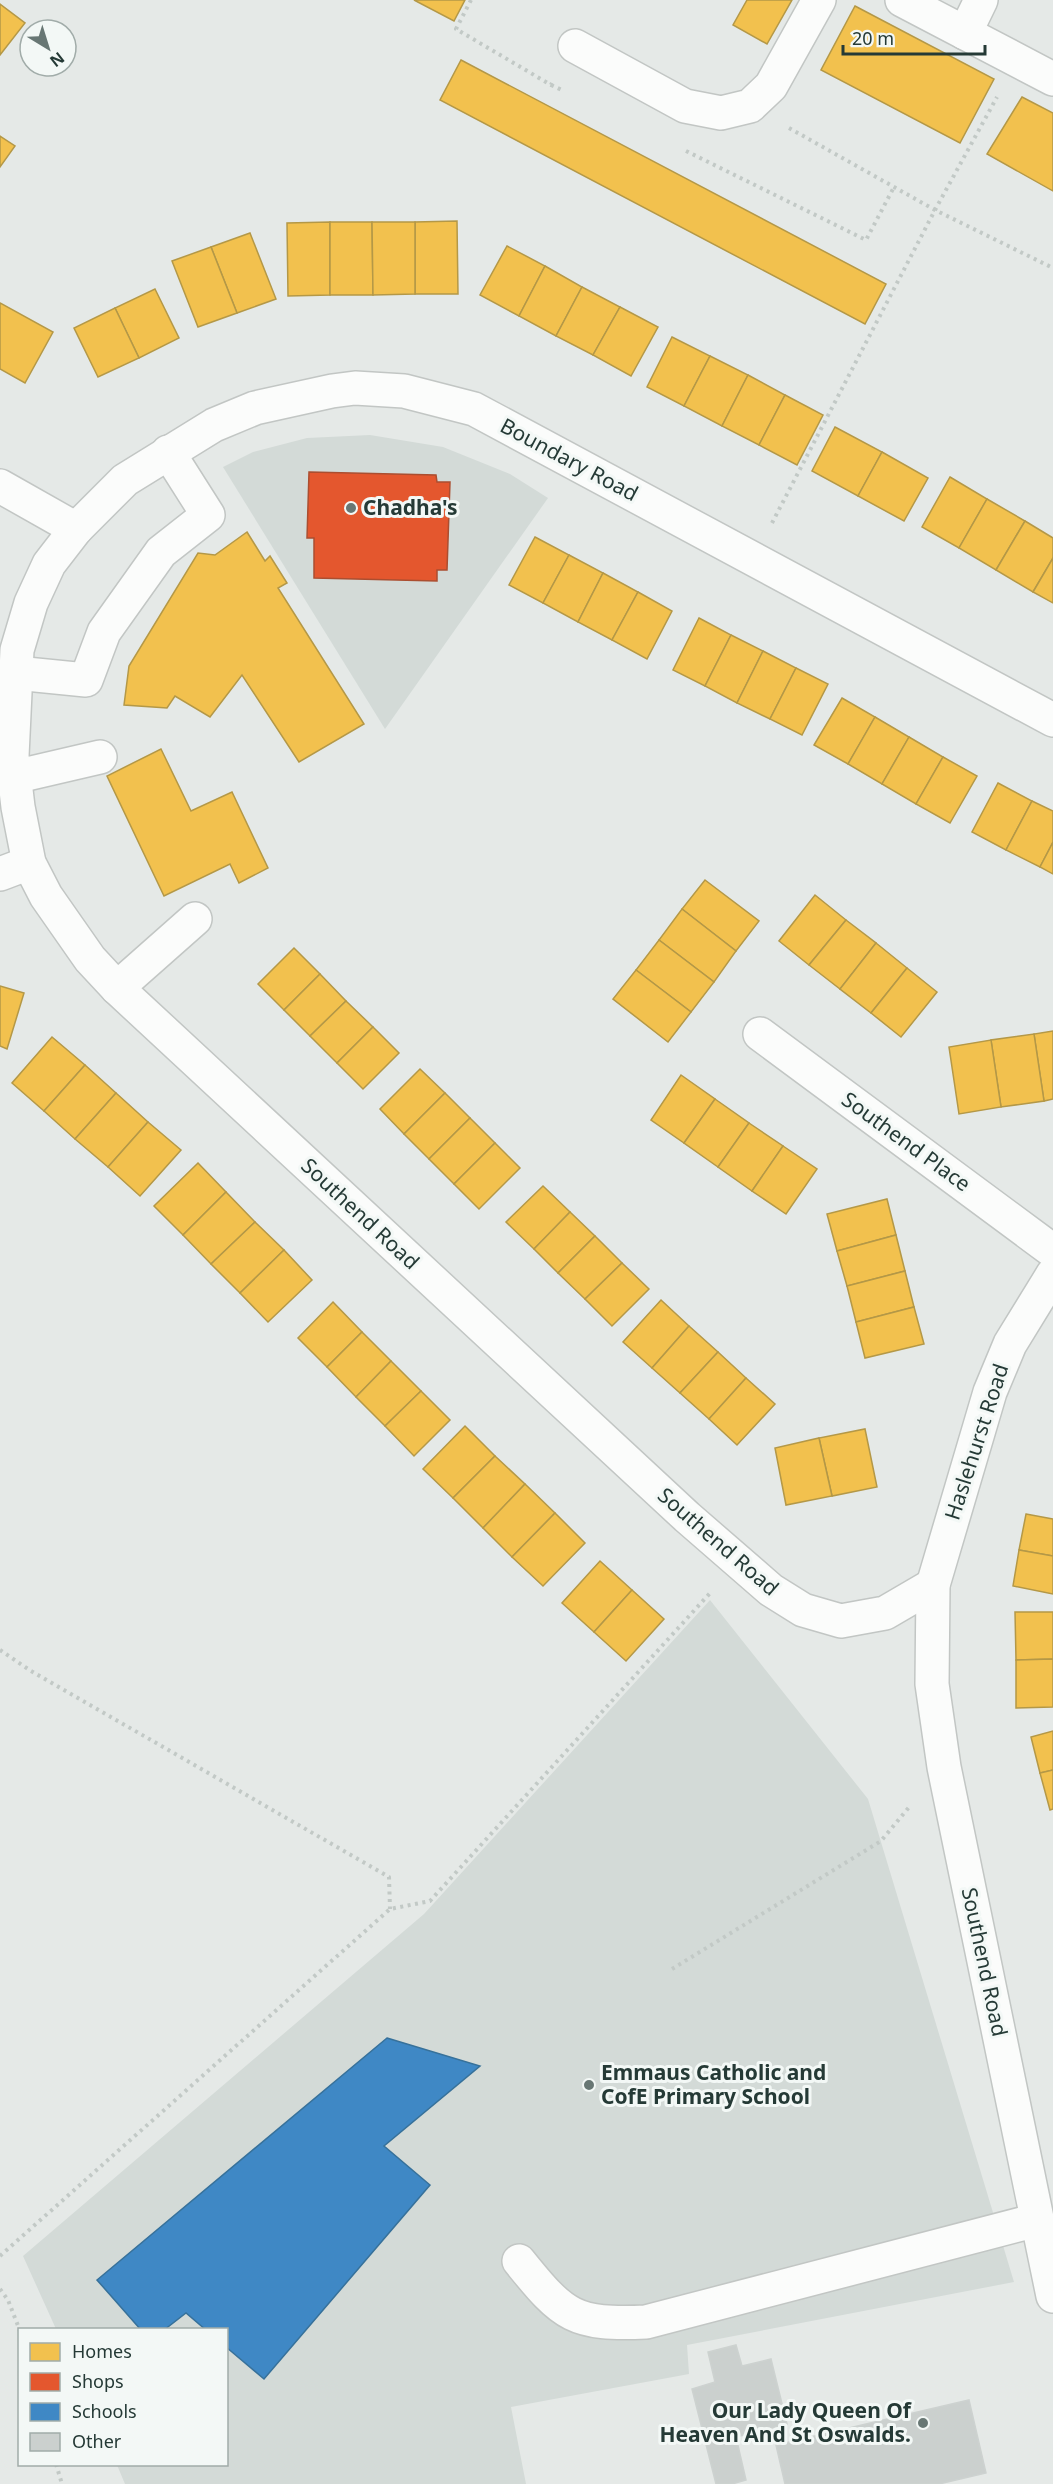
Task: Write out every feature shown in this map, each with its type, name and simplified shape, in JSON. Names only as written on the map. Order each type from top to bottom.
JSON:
[{"type":"street","points":[[575,46],[685,106],[721,113],[750,106],[771,86],[819,0]]},
{"type":"street","points":[[902,0],[1053,79]]},
{"type":"street","points":[[965,33],[981,0]]},
{"type":"street","name":"Boundary Road","points":[[76,529],[125,480],[214,425],[255,408],[332,390],[355,388],[404,391],[474,410],[1053,720]]},
{"type":"street","points":[[16,673],[86,680],[104,632],[161,552],[208,515],[168,452]]},
{"type":"street","points":[[0,486],[76,529]]},
{"type":"street","name":"Southend Road","points":[[76,529],[49,564],[30,603],[17,650],[12,756],[14,868],[46,896],[90,959],[117,988],[771,1590],[803,1610],[841,1621],[885,1613],[933,1585]]},
{"type":"street","points":[[14,777],[100,757]]},
{"type":"street","points":[[117,988],[195,920]]},
{"type":"street","name":"Southend Place","points":[[760,1034],[1053,1251]]},
{"type":"street","name":"Haslehurst Road","points":[[933,1585],[990,1392],[1010,1344],[1053,1274]]},
{"type":"street","name":"Southend Road","points":[[933,1585],[932,1684],[944,1767],[1037,2220],[1049,2259],[1053,2296]]},
{"type":"street","points":[[519,2261],[546,2295],[585,2320],[607,2324],[646,2322],[1037,2220]]},
{"type":"path","points":[[471,0],[456,29],[572,95]]},
{"type":"path","points":[[551,85],[575,46]]},
{"type":"path","points":[[754,558],[935,210],[1017,62]]},
{"type":"path","points":[[750,106],[935,210],[1053,268]]},
{"type":"path","points":[[677,147],[866,240],[894,187]]},
{"type":"path","points":[[0,2256],[390,1909],[430,1901],[738,1562]]},
{"type":"path","points":[[0,1650],[31,1671],[389,1878],[390,1909]]},
{"type":"path","points":[[672,1969],[881,1841],[944,1767]]},
{"type":"path","points":[[0,2289],[8,2300],[19,2328]]},
{"type":"path","points":[[57,2466],[62,2484]]},
{"type":"shaded area","points":[[370,435],[443,447],[510,474],[548,498],[385,729],[223,467],[253,452],[307,438]]},
{"type":"shaded area","name":"Emmaus Catholic and CofE Primary School","points":[[710,1600],[868,1799],[1014,2282],[687,2345],[689,2374],[511,2407],[526,2484],[125,2484],[117,2466],[228,2466],[228,2328],[56,2328],[23,2256],[424,1914]]},
{"type":"building: Homes","points":[[414,0],[465,0],[454,21]]},
{"type":"building: Homes","points":[[747,0],[792,0],[767,44],[733,25]]},
{"type":"building: Homes","points":[[0,4],[18,18],[18,32],[0,55]]},
{"type":"building: Homes","points":[[855,6],[994,79],[960,143],[821,70]]},
{"type":"building: Homes","points":[[461,60],[886,284],[865,324],[440,100]]},
{"type":"building: Homes","points":[[1022,97],[1053,113],[1053,191],[987,154]]},
{"type":"building: Homes","points":[[0,136],[15,146],[0,167]]},
{"type":"building: Homes","points":[[457,221],[458,294],[415,294],[415,222]]},
{"type":"building: Homes","points":[[330,222],[330,295],[288,296],[287,223]]},
{"type":"building: Homes","points":[[330,222],[372,222],[373,295],[330,295]]},
{"type":"building: Homes","points":[[372,222],[415,222],[415,294],[373,295]]},
{"type":"building: Homes","points":[[250,233],[276,299],[237,313],[211,247]]},
{"type":"building: Homes","points":[[507,246],[545,266],[519,316],[480,295]]},
{"type":"building: Homes","points":[[211,247],[237,313],[198,327],[172,261]]},
{"type":"building: Homes","points":[[545,266],[582,287],[556,336],[519,316]]},
{"type":"building: Homes","points":[[582,287],[620,307],[593,355],[556,336]]},
{"type":"building: Homes","points":[[155,289],[179,338],[139,358],[115,308]]},
{"type":"building: Homes","points":[[0,303],[53,332],[25,383],[0,369]]},
{"type":"building: Homes","points":[[620,307],[658,327],[631,376],[593,355]]},
{"type":"building: Homes","points":[[115,308],[139,358],[98,377],[74,328]]},
{"type":"building: Homes","points":[[672,337],[710,356],[684,406],[647,387]]},
{"type":"building: Homes","points":[[710,356],[748,375],[722,426],[684,406]]},
{"type":"building: Homes","points":[[748,375],[785,395],[759,445],[722,426]]},
{"type":"building: Homes","points":[[785,395],[823,415],[797,465],[759,445]]},
{"type":"building: Homes","points":[[835,427],[882,452],[858,496],[812,471]]},
{"type":"building: Homes","points":[[882,452],[928,478],[904,521],[858,496]]},
{"type":"building: Homes","points":[[950,477],[987,499],[959,548],[922,527]]},
{"type":"building: Homes","points":[[987,499],[1025,521],[996,570],[959,548]]},
{"type":"building: Homes","points":[[1025,521],[1053,538],[1053,558],[1033,592],[996,570]]},
{"type":"building: Homes","points":[[247,532],[265,561],[270,556],[287,583],[278,588],[364,724],[299,762],[242,675],[210,717],[175,696],[167,708],[124,705],[129,666],[198,553],[215,555]]},
{"type":"building: Homes","points":[[535,537],[569,555],[543,603],[509,585]]},
{"type":"building: Homes","points":[[569,555],[603,573],[578,622],[543,603]]},
{"type":"building: Homes","points":[[1053,558],[1053,603],[1033,592]]},
{"type":"building: Homes","points":[[603,573],[638,592],[612,640],[578,622]]},
{"type":"building: Homes","points":[[638,592],[672,611],[647,659],[612,640]]},
{"type":"building: Homes","points":[[699,618],[731,635],[705,686],[673,670]]},
{"type":"building: Homes","points":[[731,635],[763,651],[737,703],[705,686]]},
{"type":"building: Homes","points":[[763,651],[796,668],[770,719],[737,703]]},
{"type":"building: Homes","points":[[796,668],[828,684],[802,735],[770,719]]},
{"type":"building: Homes","points":[[842,698],[875,717],[848,764],[814,745]]},
{"type":"building: Homes","points":[[875,717],[909,737],[882,784],[848,764]]},
{"type":"building: Homes","points":[[909,737],[943,757],[916,804],[882,784]]},
{"type":"building: Homes","points":[[161,749],[191,811],[232,792],[268,868],[239,883],[230,864],[164,896],[107,776]]},
{"type":"building: Homes","points":[[943,757],[977,776],[950,823],[916,804]]},
{"type":"building: Homes","points":[[998,783],[1032,801],[1006,850],[972,832]]},
{"type":"building: Homes","points":[[1032,801],[1053,811],[1053,842],[1040,867],[1006,850]]},
{"type":"building: Homes","points":[[1053,842],[1053,874],[1040,867]]},
{"type":"building: Homes","points":[[705,880],[759,921],[736,951],[682,909]]},
{"type":"building: Homes","points":[[815,895],[846,920],[809,965],[779,941]]},
{"type":"building: Homes","points":[[682,909],[736,951],[714,982],[659,940]]},
{"type":"building: Homes","points":[[846,920],[876,943],[840,989],[809,965]]},
{"type":"building: Homes","points":[[659,940],[714,982],[691,1012],[636,970]]},
{"type":"building: Homes","points":[[876,943],[907,968],[871,1013],[840,989]]},
{"type":"building: Homes","points":[[294,948],[320,974],[284,1010],[258,984]]},
{"type":"building: Homes","points":[[907,968],[937,992],[901,1037],[871,1013]]},
{"type":"building: Homes","points":[[636,970],[691,1012],[668,1042],[613,999]]},
{"type":"building: Homes","points":[[320,974],[346,1001],[310,1036],[284,1010]]},
{"type":"building: Homes","points":[[0,986],[24,993],[7,1049],[0,1046]]},
{"type":"building: Homes","points":[[346,1001],[373,1027],[337,1063],[310,1036]]},
{"type":"building: Homes","points":[[373,1027],[399,1053],[363,1089],[337,1063]]},
{"type":"building: Homes","points":[[1053,1031],[1053,1099],[1044,1101],[1034,1034]]},
{"type":"building: Homes","points":[[1034,1034],[1044,1101],[1001,1107],[991,1040]]},
{"type":"building: Homes","points":[[52,1037],[85,1065],[44,1111],[12,1083]]},
{"type":"building: Homes","points":[[991,1040],[1001,1107],[959,1114],[949,1047]]},
{"type":"building: Homes","points":[[85,1065],[116,1093],[75,1139],[44,1111]]},
{"type":"building: Homes","points":[[420,1069],[445,1093],[404,1134],[380,1109]]},
{"type":"building: Homes","points":[[681,1075],[715,1099],[684,1143],[651,1120]]},
{"type":"building: Homes","points":[[116,1093],[148,1122],[108,1167],[75,1139]]},
{"type":"building: Homes","points":[[445,1093],[470,1118],[429,1159],[404,1134]]},
{"type":"building: Homes","points":[[715,1099],[749,1123],[718,1167],[684,1143]]},
{"type":"building: Homes","points":[[470,1118],[495,1143],[454,1184],[429,1159]]},
{"type":"building: Homes","points":[[148,1122],[181,1150],[140,1196],[108,1167]]},
{"type":"building: Homes","points":[[749,1123],[783,1146],[752,1191],[718,1167]]},
{"type":"building: Homes","points":[[495,1143],[520,1168],[479,1209],[454,1184]]},
{"type":"building: Homes","points":[[783,1146],[817,1169],[786,1214],[752,1191]]},
{"type":"building: Homes","points":[[198,1163],[226,1192],[183,1235],[154,1206]]},
{"type":"building: Homes","points":[[543,1186],[570,1212],[534,1249],[506,1222]]},
{"type":"building: Homes","points":[[226,1192],[255,1222],[211,1264],[183,1235]]},
{"type":"building: Homes","points":[[887,1199],[896,1235],[837,1251],[827,1214]]},
{"type":"building: Homes","points":[[570,1212],[595,1236],[558,1273],[534,1249]]},
{"type":"building: Homes","points":[[255,1222],[284,1250],[240,1293],[211,1264]]},
{"type":"building: Homes","points":[[896,1235],[905,1271],[847,1286],[837,1251]]},
{"type":"building: Homes","points":[[595,1236],[622,1263],[585,1299],[558,1273]]},
{"type":"building: Homes","points":[[284,1250],[312,1280],[268,1322],[240,1293]]},
{"type":"building: Homes","points":[[622,1263],[649,1289],[612,1326],[585,1299]]},
{"type":"building: Homes","points":[[905,1271],[914,1307],[856,1322],[847,1286]]},
{"type":"building: Homes","points":[[661,1300],[689,1326],[652,1368],[623,1342]]},
{"type":"building: Homes","points":[[333,1302],[362,1332],[327,1367],[298,1338]]},
{"type":"building: Homes","points":[[914,1307],[924,1344],[865,1358],[856,1322]]},
{"type":"building: Homes","points":[[689,1326],[718,1352],[680,1393],[652,1368]]},
{"type":"building: Homes","points":[[362,1332],[391,1361],[356,1397],[327,1367]]},
{"type":"building: Homes","points":[[718,1352],[746,1378],[709,1419],[680,1393]]},
{"type":"building: Homes","points":[[391,1361],[421,1391],[385,1426],[356,1397]]},
{"type":"building: Homes","points":[[746,1378],[775,1404],[737,1445],[709,1419]]},
{"type":"building: Homes","points":[[421,1391],[450,1420],[414,1456],[385,1426]]},
{"type":"building: Homes","points":[[465,1426],[495,1456],[453,1498],[423,1469]]},
{"type":"building: Homes","points":[[865,1429],[877,1487],[832,1496],[819,1438]]},
{"type":"building: Homes","points":[[819,1438],[832,1496],[786,1505],[775,1448]]},
{"type":"building: Homes","points":[[495,1456],[525,1484],[483,1528],[453,1498]]},
{"type":"building: Homes","points":[[525,1484],[555,1513],[512,1557],[483,1528]]},
{"type":"building: Homes","points":[[555,1513],[585,1543],[543,1586],[512,1557]]},
{"type":"building: Homes","points":[[1026,1514],[1053,1519],[1053,1556],[1019,1550]]},
{"type":"building: Homes","points":[[1019,1550],[1053,1556],[1053,1594],[1013,1586]]},
{"type":"building: Homes","points":[[600,1561],[632,1590],[594,1632],[562,1603]]},
{"type":"building: Homes","points":[[632,1590],[664,1619],[626,1661],[594,1632]]},
{"type":"building: Homes","points":[[1015,1612],[1053,1612],[1053,1659],[1016,1660]]},
{"type":"building: Homes","points":[[1053,1659],[1053,1707],[1016,1708],[1016,1660]]},
{"type":"building: Homes","points":[[1053,1731],[1053,1770],[1040,1773],[1031,1737]]},
{"type":"building: Homes","points":[[1053,1770],[1053,1809],[1050,1810],[1040,1773]]},
{"type":"building: Shops","points":[[309,472],[436,475],[437,482],[450,482],[447,570],[437,570],[437,581],[314,578],[314,538],[307,538]]},
{"type":"building: Schools","points":[[387,2038],[480,2066],[384,2146],[430,2185],[264,2379],[228,2349],[228,2328],[204,2328],[186,2313],[167,2328],[139,2328],[97,2280]]},
{"type":"building: Other","points":[[736,2345],[742,2366],[771,2359],[787,2424],[736,2437],[746,2480],[732,2484],[716,2484],[692,2389],[715,2382],[708,2352]]},
{"type":"building: Other","name":"Our Lady Queen Of Heaven And St Oswalds.","points":[[969,2400],[986,2473],[939,2484],[785,2484],[776,2445]]},
{"type":"place","name":"Chadha's","points":[[351,508]]},
{"type":"place","name":"Emmaus Catholic and CofE Primary School","points":[[589,2085]]},
{"type":"place","name":"Our Lady Queen Of Heaven And St Oswalds.","points":[[923,2423]]}]
